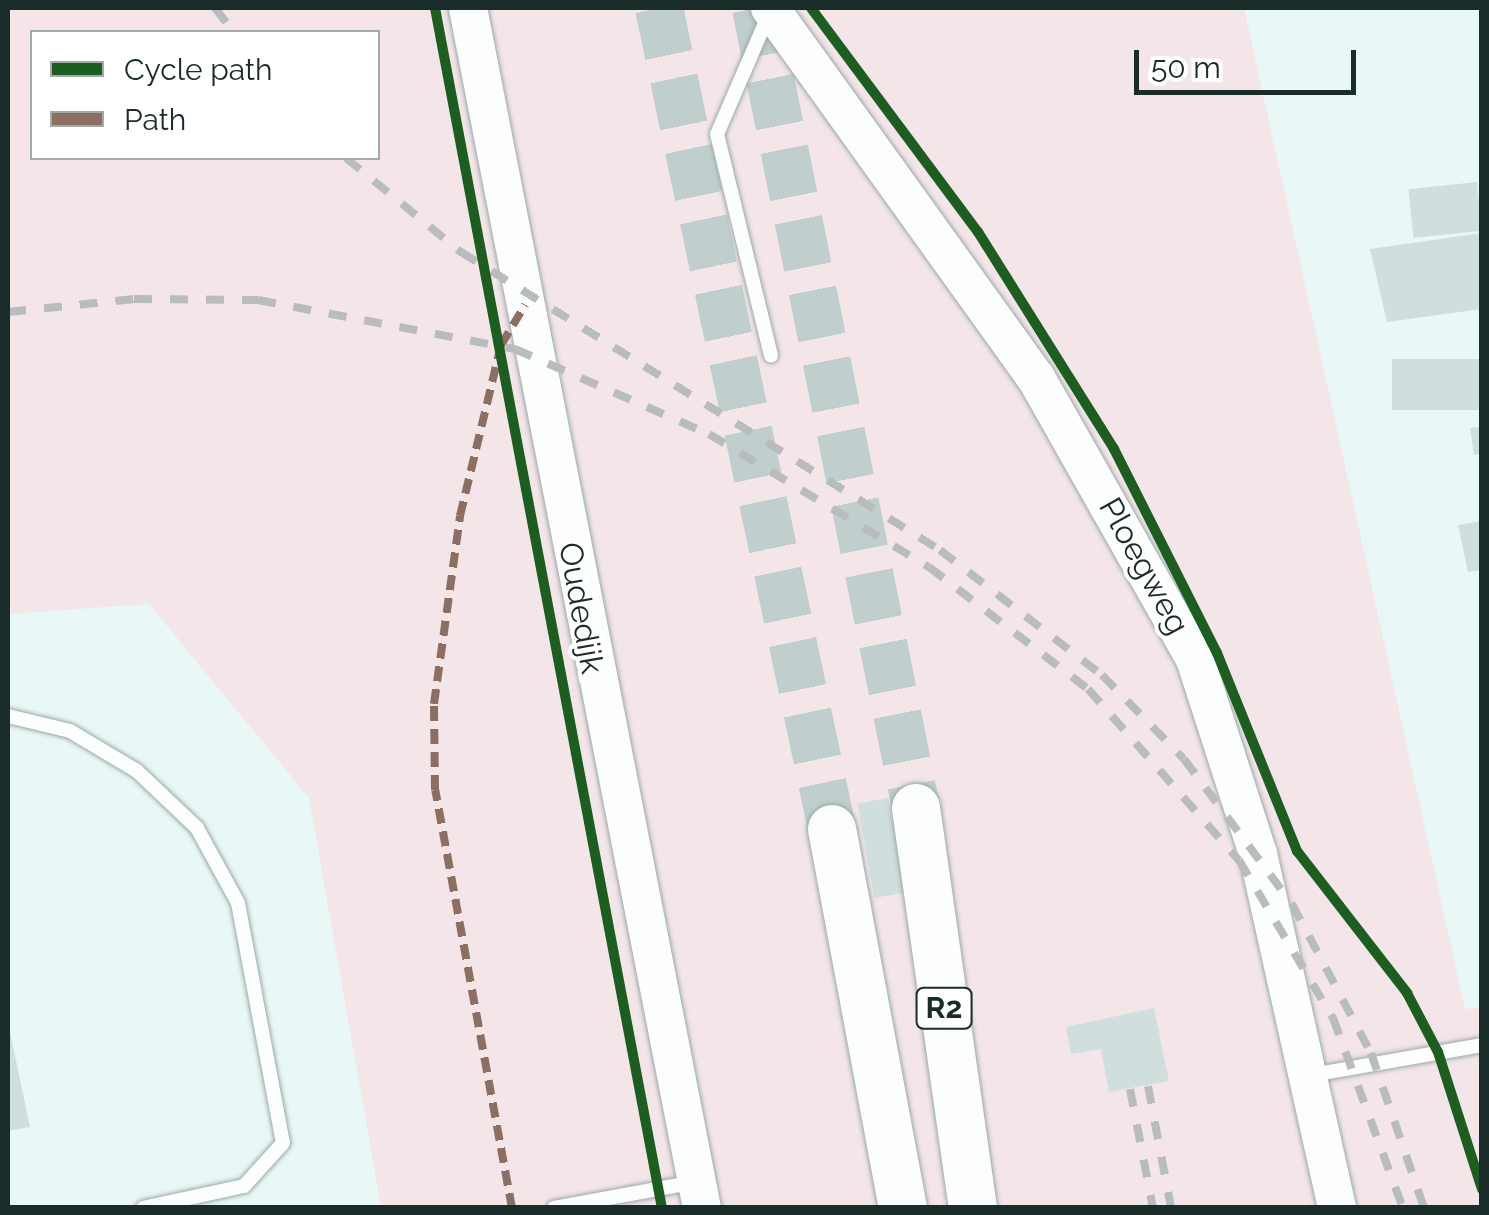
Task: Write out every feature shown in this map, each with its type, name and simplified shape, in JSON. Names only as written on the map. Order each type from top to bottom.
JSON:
[{"type":"highway","name":"R2","points":[[916,808],[974,1208]]},
{"type":"highway","name":"R2","points":[[832,830],[903,1208]]},
{"type":"street","name":"Oudedijk","points":[[468,8],[699,1195]]},
{"type":"street","name":"Ploegweg","points":[[770,8],[1005,330],[1194,659],[1246,809],[1312,1075],[1338,1208]]},
{"type":"lane","points":[[770,8],[717,134],[771,355]]},
{"type":"lane","points":[[8,716],[70,731],[137,770],[197,828],[238,903],[283,1143],[244,1186],[143,1208]]},
{"type":"lane","points":[[1312,1075],[1482,1045]]},
{"type":"lane","points":[[554,1208],[699,1195]]},
{"type":"shaded area","points":[[8,8],[1244,8],[1465,1009],[1481,1007],[1481,1207],[381,1207],[309,798],[149,604],[8,614]]},
{"type":"building","points":[[1477,182],[1482,231],[1413,238],[1408,189]]},
{"type":"building","points":[[1482,233],[1482,309],[1387,322],[1370,249]]},
{"type":"building","points":[[1392,359],[1482,359],[1482,410],[1392,410]]},
{"type":"building","points":[[1482,427],[1482,454],[1474,455],[1470,428]]},
{"type":"building","points":[[1482,521],[1482,570],[1468,572],[1458,525]]},
{"type":"building","points":[[888,798],[905,893],[874,898],[857,803]]},
{"type":"building","points":[[1154,1008],[1169,1081],[1109,1092],[1101,1049],[1071,1054],[1066,1027]]},
{"type":"building","points":[[8,1022],[30,1127],[8,1131]]},
{"type":"tunnel","points":[[659,8],[832,829]]},
{"type":"tunnel","points":[[756,8],[916,808]]},
{"type":"railway","points":[[215,8],[232,30]]},
{"type":"railway","points":[[348,160],[461,252],[940,550],[1102,675],[1184,759],[1292,904],[1371,1053],[1424,1208]]},
{"type":"railway","points":[[8,312],[134,299],[258,300],[515,349],[709,434],[929,567],[1088,689],[1239,860],[1333,1018],[1403,1208]]},
{"type":"railway","points":[[1148,1086],[1171,1208]]},
{"type":"railway","points":[[1130,1089],[1153,1208]]},
{"type":"marked path","points":[[512,1208],[435,790],[434,704],[460,516],[501,345],[525,305]]},
{"type":"cycle path","points":[[435,8],[662,1208]]},
{"type":"cycle path","points":[[811,8],[978,232],[1114,449],[1217,653],[1297,851],[1407,993],[1438,1052],[1482,1189]]}]
